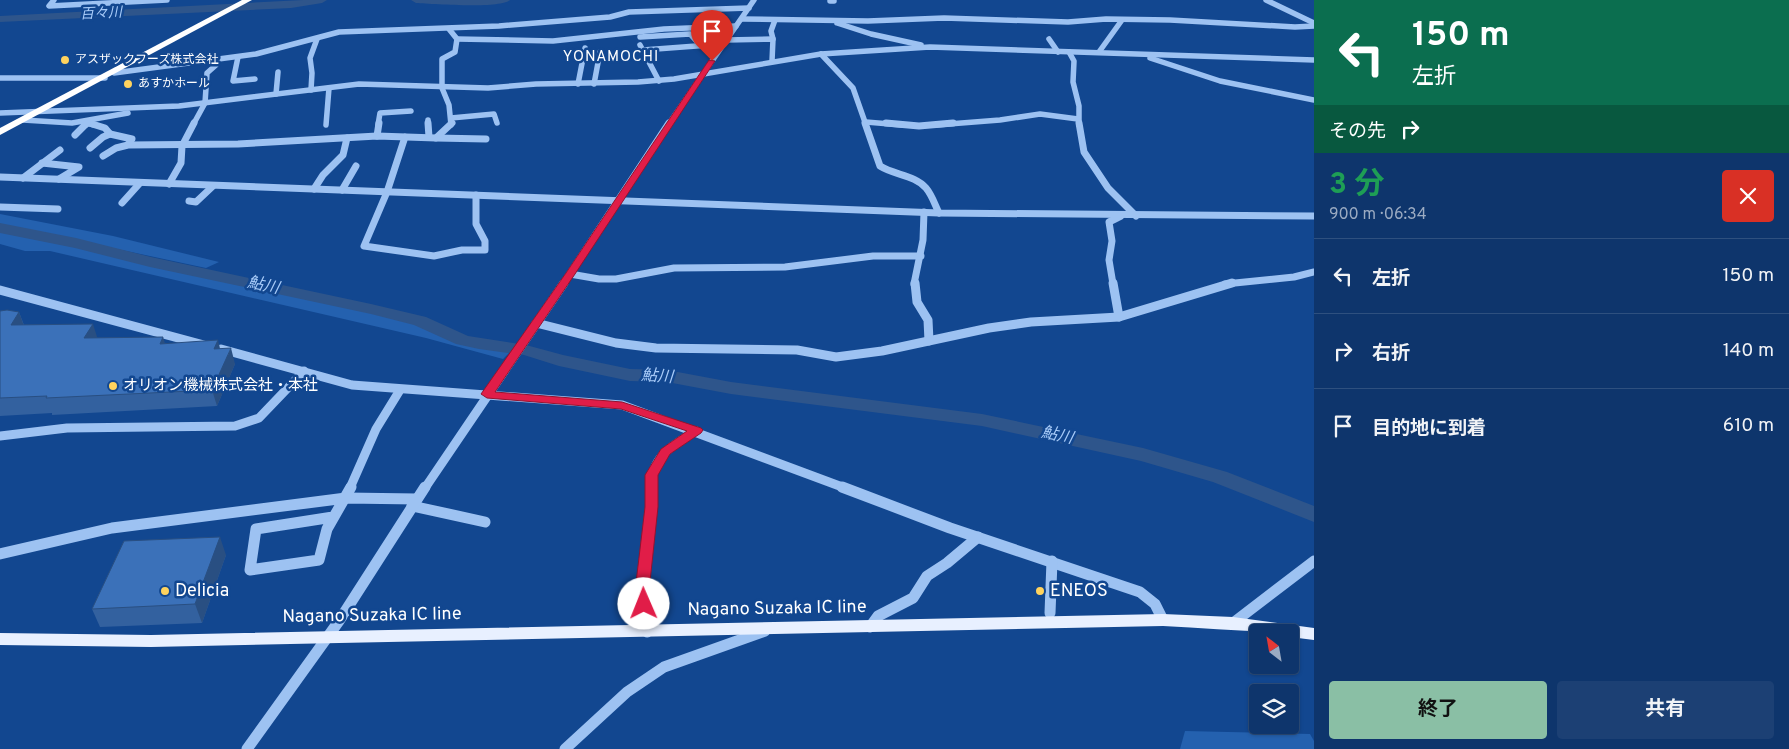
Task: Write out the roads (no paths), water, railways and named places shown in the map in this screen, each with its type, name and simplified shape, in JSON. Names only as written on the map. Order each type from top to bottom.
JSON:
[{"type":"highway","points":[[0,132],[105,78],[248,0]]},
{"type":"main road","name":"Nagano Suzaka IC line","points":[[0,639],[151,641],[770,630],[1163,620],[1233,623],[1314,634]]},
{"type":"street","points":[[54,0],[49,6],[167,0]]},
{"type":"street","points":[[247,749],[339,621],[414,502],[754,0]]},
{"type":"street","points":[[1266,0],[1314,25]]},
{"type":"street","points":[[114,73],[238,57],[274,50],[339,32],[449,29],[610,17],[630,12],[749,8]]},
{"type":"street","points":[[742,19],[944,18],[1068,22],[1170,20],[1295,27],[1314,25]]},
{"type":"street","points":[[1307,20],[1314,19]]},
{"type":"street","points":[[772,61],[773,39],[771,31],[775,20]]},
{"type":"street","points":[[832,20],[870,34],[909,41],[925,47]]},
{"type":"street","points":[[1098,52],[1122,20]]},
{"type":"street","points":[[633,35],[664,29],[736,26]]},
{"type":"street","points":[[436,138],[452,124],[449,105],[442,88],[442,59],[455,52],[457,39],[449,29]]},
{"type":"street","points":[[457,39],[553,41],[633,35],[690,34],[700,45]]},
{"type":"street","points":[[633,35],[659,81]]},
{"type":"street","points":[[311,90],[312,73],[310,58],[317,39]]},
{"type":"street","points":[[643,50],[773,39]]},
{"type":"street","points":[[1049,39],[1058,52]]},
{"type":"street","points":[[0,113],[156,107],[368,84],[442,88],[659,81],[821,54],[925,47],[1314,60]]},
{"type":"street","points":[[578,84],[585,48]]},
{"type":"street","points":[[594,84],[600,52]]},
{"type":"street","points":[[1069,52],[1074,61],[1073,82],[1080,106],[1078,119],[1084,150],[1091,165],[1108,188],[1136,216]]},
{"type":"street","points":[[821,54],[853,88],[880,166],[889,172],[916,182],[926,188],[939,212]]},
{"type":"street","points":[[1138,54],[1220,82],[1314,100]]},
{"type":"street","points":[[238,57],[233,81],[255,79]]},
{"type":"street","points":[[169,184],[181,163],[182,146],[205,102],[207,73],[216,65],[215,60]]},
{"type":"street","points":[[276,94],[278,72]]},
{"type":"street","points":[[0,78],[105,78]]},
{"type":"street","points":[[326,124],[329,88]]},
{"type":"street","points":[[24,120],[85,122],[125,113],[159,112],[205,102]]},
{"type":"street","points":[[377,136],[380,113],[411,111]]},
{"type":"street","points":[[451,118],[494,114],[497,123]]},
{"type":"street","points":[[866,122],[919,126],[994,121],[1040,114],[1078,119]]},
{"type":"street","points":[[428,120],[428,137]]},
{"type":"street","points":[[85,122],[105,128],[110,134]]},
{"type":"street","points":[[75,135],[85,122]]},
{"type":"street","points":[[90,148],[103,137],[110,134],[132,139],[128,145]]},
{"type":"street","points":[[103,156],[116,148],[128,145],[182,146],[377,136],[486,139]]},
{"type":"street","points":[[404,137],[387,192],[364,246],[413,255],[434,256],[462,250],[485,250],[484,238],[477,228],[476,195]]},
{"type":"street","points":[[314,189],[323,175],[343,155],[347,138]]},
{"type":"street","points":[[23,178],[60,150]]},
{"type":"street","points":[[42,163],[79,167],[59,179]]},
{"type":"street","points":[[342,190],[356,166]]},
{"type":"street","points":[[0,177],[924,212],[1136,216],[1314,216]]},
{"type":"street","points":[[122,203],[140,183]]},
{"type":"street","points":[[196,202],[213,186]]},
{"type":"street","points":[[0,207],[58,209]]},
{"type":"street","points":[[924,212],[924,240],[914,286],[917,302],[928,320],[929,341]]},
{"type":"street","points":[[1119,317],[1109,260],[1112,242],[1109,222],[1123,215]]},
{"type":"street","points":[[570,274],[598,279],[616,279],[674,268],[785,267],[873,256],[921,256]]},
{"type":"street","points":[[535,325],[616,343],[656,348],[797,350],[836,357],[882,351],[1031,322],[1119,317],[1228,282],[1294,277],[1314,272]]},
{"type":"street","points":[[0,290],[304,370],[352,385],[622,405],[696,430],[950,528],[1140,592],[1155,604],[1163,620]]},
{"type":"street","points":[[0,436],[67,428],[235,426],[259,418],[304,370]]},
{"type":"street","points":[[333,517],[256,529],[250,570],[319,560],[327,528],[346,498],[376,430],[400,390]]},
{"type":"street","points":[[647,632],[642,591],[652,507],[651,475],[665,452],[696,430]]},
{"type":"street","points":[[0,554],[112,528],[346,498],[414,502],[485,522]]},
{"type":"street","points":[[870,627],[878,616],[913,598],[927,576],[947,564],[978,537]]},
{"type":"street","points":[[1050,613],[1052,561]]},
{"type":"street","points":[[1233,623],[1314,561]]},
{"type":"street","points":[[566,749],[627,692],[664,667],[770,630]]},
{"type":"waterway","name":"百々川","points":[[0,19],[291,5],[322,0]]},
{"type":"waterway","name":"百々川","points":[[416,0],[482,2],[505,0]]},
{"type":"waterway","name":"鮎川","points":[[0,228],[76,243],[150,262],[371,309],[420,321],[462,340],[526,350],[559,360],[630,375],[667,376],[731,388],[982,420],[1143,455],[1220,477],[1314,514]]},
{"type":"place","name":"アスザックフーズ株式会社","points":[[65,60]]},
{"type":"place","name":"あすかホール","points":[[128,84]]},
{"type":"place","name":"オリオン機械株式会社・本社","points":[[113,386]]},
{"type":"place","name":"Delicia","points":[[165,591]]},
{"type":"place","name":"ENEOS","points":[[1040,591]]},
{"type":"district","name":"YONAMOCHI","points":[[611,57]]}]
